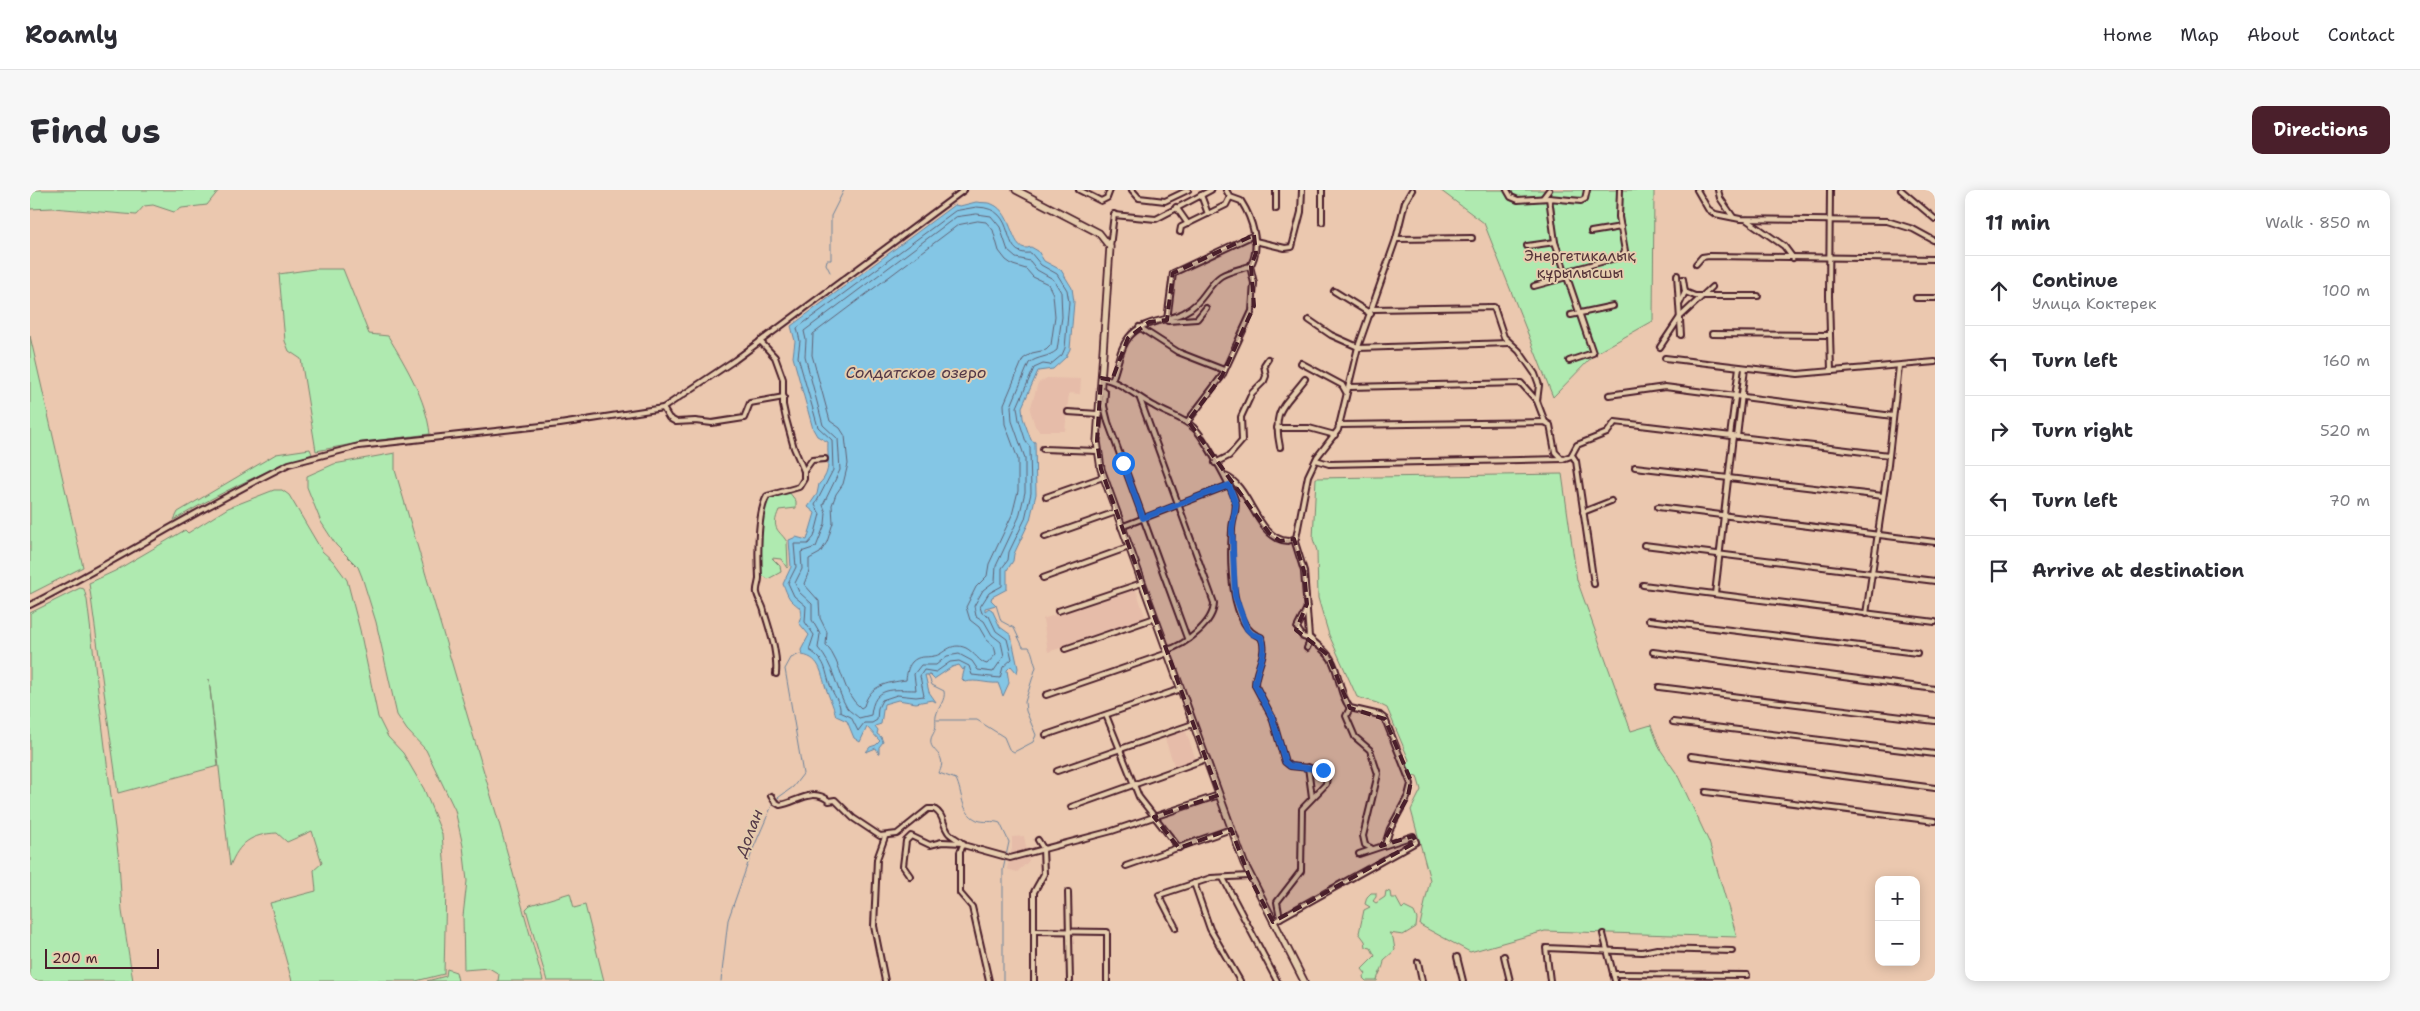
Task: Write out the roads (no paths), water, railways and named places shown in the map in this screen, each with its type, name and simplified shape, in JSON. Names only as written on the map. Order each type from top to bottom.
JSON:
[{"type":"main road","points":[[1016,190],[1100,233],[1111,244],[1098,414],[1097,451],[1103,477],[1249,876],[1304,981]]},
{"type":"street","points":[[30,605],[119,558],[188,516],[289,464],[307,458],[359,446],[550,425],[663,408],[735,360],[964,190]]},
{"type":"street","points":[[1079,190],[1101,201],[1107,198],[1110,190]]},
{"type":"street","points":[[1132,190],[1139,198],[1165,201],[1188,190]]},
{"type":"street","points":[[1118,242],[1111,244],[1114,214],[1153,220],[1211,190]]},
{"type":"street","points":[[1187,422],[1224,370],[1254,306],[1254,283],[1250,266],[1256,253],[1254,235],[1243,204],[1238,199],[1230,197],[1226,190]]},
{"type":"street","points":[[1276,190],[1276,209]]},
{"type":"street","points":[[1255,241],[1288,248],[1292,247],[1301,212],[1302,190]]},
{"type":"street","points":[[1322,190],[1322,222]]},
{"type":"street","points":[[1385,845],[1390,829],[1408,796],[1412,784],[1385,719],[1380,715],[1350,708],[1345,700],[1331,658],[1325,650],[1311,639],[1307,630],[1304,571],[1294,539],[1305,499],[1308,476],[1316,460],[1335,435],[1340,425],[1358,348],[1396,239],[1405,202],[1412,190]]},
{"type":"street","points":[[1507,190],[1511,197],[1518,200],[1543,198],[1583,200],[1587,190]]},
{"type":"street","points":[[1543,198],[1549,190]]},
{"type":"street","points":[[1565,272],[1623,256],[1620,190]]},
{"type":"street","points":[[1697,190],[1711,212],[1746,220],[1887,221],[1913,229],[1935,241]]},
{"type":"street","points":[[1718,190],[1720,198],[1733,217]]},
{"type":"street","points":[[1830,190],[1829,335],[1831,372]]},
{"type":"street","points":[[1901,190],[1935,219]]},
{"type":"street","points":[[1201,195],[1208,214]]},
{"type":"street","points":[[1180,232],[1181,227],[1226,205],[1230,197]]},
{"type":"street","points":[[1549,198],[1556,242],[1592,353],[1569,361]]},
{"type":"street","points":[[1176,207],[1188,224]]},
{"type":"street","points":[[1746,220],[1784,246],[1793,258]]},
{"type":"street","points":[[1591,232],[1621,226]]},
{"type":"street","points":[[1165,320],[1173,273],[1254,235]]},
{"type":"street","points":[[1396,239],[1472,238]]},
{"type":"street","points":[[1527,246],[1556,242]]},
{"type":"street","points":[[1696,264],[1706,256],[1935,259]]},
{"type":"street","points":[[1165,320],[1199,302],[1222,275],[1250,266]]},
{"type":"street","points":[[1676,275],[1680,303],[1681,335]]},
{"type":"street","points":[[1534,286],[1567,277]]},
{"type":"street","points":[[1680,303],[1685,292],[1683,280]]},
{"type":"street","points":[[1660,347],[1680,317],[1704,297],[1712,287]]},
{"type":"street","points":[[1334,291],[1371,314]]},
{"type":"street","points":[[1685,292],[1688,296],[1704,297],[1758,296]]},
{"type":"street","points":[[1916,298],[1935,298]]},
{"type":"street","points":[[1571,315],[1613,306]]},
{"type":"street","points":[[1373,309],[1494,307],[1502,332],[1509,343],[1519,351],[1535,374],[1539,385],[1537,402]]},
{"type":"street","points":[[1112,380],[1125,343],[1140,327],[1149,322],[1197,319],[1206,308]]},
{"type":"street","points":[[1309,320],[1331,335],[1358,348],[1509,343]]},
{"type":"street","points":[[1140,327],[1178,352],[1224,370]]},
{"type":"street","points":[[1712,334],[1829,335]]},
{"type":"street","points":[[760,341],[775,356],[780,368],[783,379],[783,405],[794,448],[804,471],[804,479],[799,487],[768,496],[763,503],[759,522],[757,571],[759,579],[756,592],[764,609],[777,657],[776,674]]},
{"type":"street","points":[[1665,358],[1798,374],[1935,362]]},
{"type":"street","points":[[1215,463],[1229,456],[1242,441],[1241,417],[1252,393],[1264,381],[1266,376],[1264,365],[1268,359]]},
{"type":"street","points":[[1301,362],[1342,385],[1346,394]]},
{"type":"street","points":[[1866,614],[1889,455],[1898,366]]},
{"type":"street","points":[[1715,594],[1739,367]]},
{"type":"street","points":[[1733,436],[1742,396],[1745,368]]},
{"type":"street","points":[[1101,378],[1112,380],[1140,399],[1187,422],[1201,435],[1215,463],[1225,476],[1236,504],[1232,529],[1235,596],[1247,629],[1252,634],[1261,637],[1263,642],[1263,652],[1255,685],[1272,717],[1285,762],[1290,766],[1323,770],[1327,777],[1326,784],[1312,797],[1302,811],[1301,871],[1277,902],[1280,918]]},
{"type":"street","points":[[1280,447],[1276,419],[1281,408],[1305,379]]},
{"type":"street","points":[[1348,387],[1521,383],[1537,402],[1546,422],[1550,425],[1556,455],[1562,460]]},
{"type":"street","points":[[1608,395],[1656,387],[1742,396],[1893,416]]},
{"type":"street","points":[[1100,388],[1104,392],[1104,406],[1108,422],[1187,638]]},
{"type":"street","points":[[663,408],[669,418],[676,422],[724,422],[744,418],[750,403],[784,397]]},
{"type":"street","points":[[1046,695],[1167,651],[1209,620],[1214,606],[1140,399]]},
{"type":"street","points":[[1068,412],[1098,414]]},
{"type":"street","points":[[1340,425],[1546,422]]},
{"type":"street","points":[[1316,460],[1328,464],[1562,460],[1572,455],[1577,445],[1607,433],[1615,422],[1889,455]]},
{"type":"street","points":[[1277,428],[1310,428],[1335,435]]},
{"type":"street","points":[[1043,449],[1097,451]]},
{"type":"street","points":[[1572,455],[1576,461],[1594,584]]},
{"type":"street","points":[[804,471],[812,460],[824,458]]},
{"type":"street","points":[[1635,467],[1883,496]]},
{"type":"street","points":[[1225,476],[1229,477],[1246,498],[1274,537],[1284,541],[1294,539]]},
{"type":"street","points":[[1046,497],[1103,477]]},
{"type":"street","points":[[1122,527],[1229,485]]},
{"type":"street","points":[[1583,512],[1611,501]]},
{"type":"street","points":[[1658,507],[1935,542]]},
{"type":"street","points":[[1044,537],[1116,512]]},
{"type":"street","points":[[1644,545],[1935,581]]},
{"type":"street","points":[[1042,578],[1129,547]]},
{"type":"street","points":[[1058,611],[1142,583]]},
{"type":"street","points":[[1643,585],[1935,622]]},
{"type":"street","points":[[1307,608],[1298,630],[1304,638],[1311,639]]},
{"type":"street","points":[[1065,649],[1155,618]]},
{"type":"street","points":[[1648,620],[1918,653]]},
{"type":"street","points":[[1307,648],[1311,639]]},
{"type":"street","points":[[1653,652],[1935,689]]},
{"type":"street","points":[[1659,687],[1935,721]]},
{"type":"street","points":[[1046,734],[1181,689]]},
{"type":"street","points":[[1350,708],[1346,716],[1348,724],[1358,740],[1370,750],[1378,774],[1363,836],[1365,845],[1372,848]]},
{"type":"street","points":[[1106,714],[1139,797],[1179,848]]},
{"type":"street","points":[[1673,722],[1935,754]]},
{"type":"street","points":[[1057,771],[1193,724]]},
{"type":"street","points":[[1691,756],[1935,788]]},
{"type":"street","points":[[1071,807],[1206,759]]},
{"type":"street","points":[[1308,768],[1312,797]]},
{"type":"street","points":[[1706,792],[1935,821]]},
{"type":"street","points":[[771,796],[775,802],[780,804],[812,795],[823,797],[829,801],[835,800],[853,818],[884,837],[897,834],[922,813],[934,808],[941,813],[949,833],[963,844]]},
{"type":"street","points":[[910,876],[903,866],[906,841],[911,836],[930,845],[942,842],[963,844],[1007,858],[1043,850],[1154,817],[1219,795]]},
{"type":"street","points":[[1126,866],[1231,829]]},
{"type":"street","points":[[1274,922],[1416,842],[1413,836],[1372,848],[1359,854]]},
{"type":"street","points":[[884,837],[877,859],[874,926],[885,981]]},
{"type":"street","points":[[1034,981],[1034,892],[1044,874],[1043,850],[1038,840]]},
{"type":"street","points":[[963,844],[960,852],[960,893],[972,907],[989,981]]},
{"type":"street","points":[[1176,928],[1158,896],[1211,878],[1249,876]]},
{"type":"street","points":[[1223,878],[1277,981]]},
{"type":"street","points":[[1194,883],[1210,930],[1240,981]]},
{"type":"street","points":[[1068,892],[1070,981]]},
{"type":"street","points":[[1035,931],[1107,932],[1107,981]]},
{"type":"street","points":[[1604,934],[1614,981]]},
{"type":"street","points":[[1550,981],[1546,948],[1732,951]]},
{"type":"street","points":[[1504,956],[1510,981]]},
{"type":"street","points":[[1457,957],[1462,981]]},
{"type":"street","points":[[1418,962],[1422,981]]},
{"type":"street","points":[[1613,974],[1747,975]]},
{"type":"water","name":"Солдатское озеро","points":[[976,202],[990,203],[999,209],[1005,216],[1019,245],[1024,248],[1031,247],[1038,251],[1044,261],[1061,270],[1072,288],[1074,302],[1070,349],[1066,357],[1053,369],[1038,371],[1022,407],[1023,418],[1031,440],[1035,442],[1036,494],[1030,520],[1014,554],[1013,561],[1007,570],[1007,589],[992,597],[991,600],[996,605],[985,608],[985,611],[989,608],[992,610],[1000,627],[1011,635],[1018,668],[1017,673],[1011,666],[1007,670],[1009,683],[1003,696],[998,683],[965,682],[962,679],[965,667],[963,670],[959,665],[952,667],[934,679],[930,675],[925,675],[929,692],[936,702],[932,700],[916,703],[898,700],[884,704],[881,724],[875,726],[878,730],[877,734],[883,742],[879,747],[879,754],[876,748],[866,752],[880,741],[867,727],[860,742],[854,738],[847,721],[836,716],[820,668],[814,660],[802,655],[801,650],[809,635],[799,623],[800,609],[790,599],[783,584],[791,567],[789,540],[796,537],[807,540],[815,513],[808,507],[817,494],[819,484],[826,475],[828,464],[828,442],[817,436],[813,429],[793,357],[795,341],[791,326],[954,205],[960,206]]},
{"type":"waterway","points":[[830,272],[826,264],[827,260],[831,260],[831,216],[844,190]]},
{"type":"waterway","points":[[937,720],[977,720],[1004,737],[1009,749],[1014,752],[1033,742],[1036,735],[1026,711],[1025,702],[1036,667],[1029,647],[1023,647],[1014,628],[1001,621],[996,605]]},
{"type":"waterway","name":"Долан","points":[[775,800],[793,787],[803,774],[785,669],[791,658],[802,653]]},
{"type":"waterway","points":[[928,675],[932,685],[944,691],[944,697],[937,713],[931,739],[932,747],[942,761],[939,773],[956,779],[965,807],[972,817],[980,821],[1000,823],[1009,842],[1003,870],[1003,981]]},
{"type":"waterway","name":"Долан","points":[[721,981],[728,920],[753,849],[773,803]]},
{"type":"park label","name":"Энергетикалық құрылысшы","points":[[1580,264]]}]
